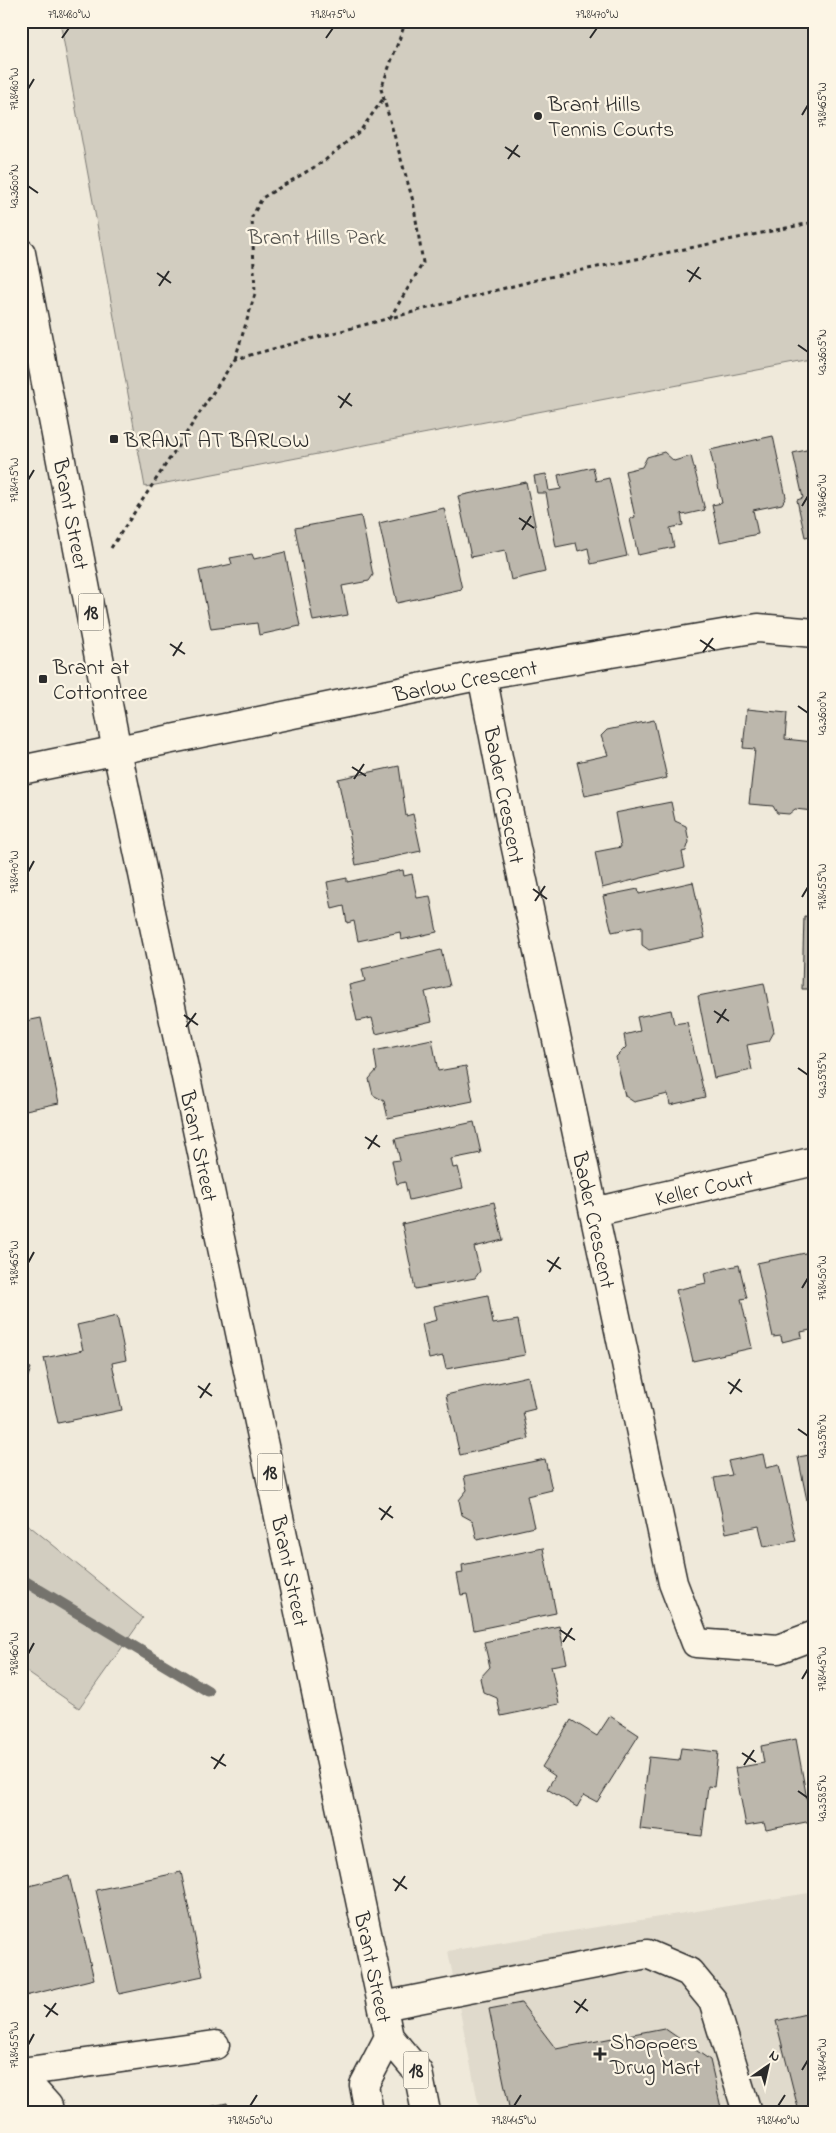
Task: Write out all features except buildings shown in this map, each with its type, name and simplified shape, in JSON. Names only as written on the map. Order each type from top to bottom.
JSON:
[{"type":"street","name":"Brant Street","points":[[21,252],[117,751],[382,2006],[389,2037],[418,2072],[426,2112]]},
{"type":"street","name":"Barlow Crescent","points":[[21,770],[482,675],[758,628],[815,633]]},
{"type":"street","name":"Bader Crescent","points":[[482,675],[515,844],[673,1583],[696,1643],[778,1649],[815,1635]]},
{"type":"street","name":"Keller Court","points":[[594,1212],[815,1161]]},
{"type":"street","points":[[382,2006],[647,1954],[689,1972],[712,2000],[747,2112]]},
{"type":"street","name":"Brant Street","points":[[369,2112],[364,2085],[389,2037]]},
{"type":"street","points":[[21,2074],[215,2044]]},
{"type":"street","points":[[21,2074],[48,2106],[48,2112]]},
{"type":"path","points":[[390,318],[423,263],[413,201],[381,89],[406,21]]},
{"type":"path","points":[[86,586],[235,359],[254,294],[252,217],[262,198],[323,162],[361,130],[383,98]]},
{"type":"path","points":[[235,359],[540,279],[815,222]]},
{"type":"shaded area","points":[[815,1892],[815,2112],[480,2112],[448,1951]]},
{"type":"green space","name":"Brant Hills Park","points":[[60,21],[815,21],[815,359],[145,487]]},
{"type":"green space","points":[[21,1519],[143,1618],[79,1708],[21,1668]]},
{"type":"waterway","points":[[21,1579],[208,1691]]},
{"type":"place","name":"Brant Hills Tennis Courts","points":[[538,116]]},
{"type":"place","name":"BRANT AT BARLOW","points":[[114,439]]},
{"type":"place","name":"Brant at Cottontree","points":[[43,679]]},
{"type":"place","name":"Shoppers Drug Mart","points":[[600,2054]]}]
